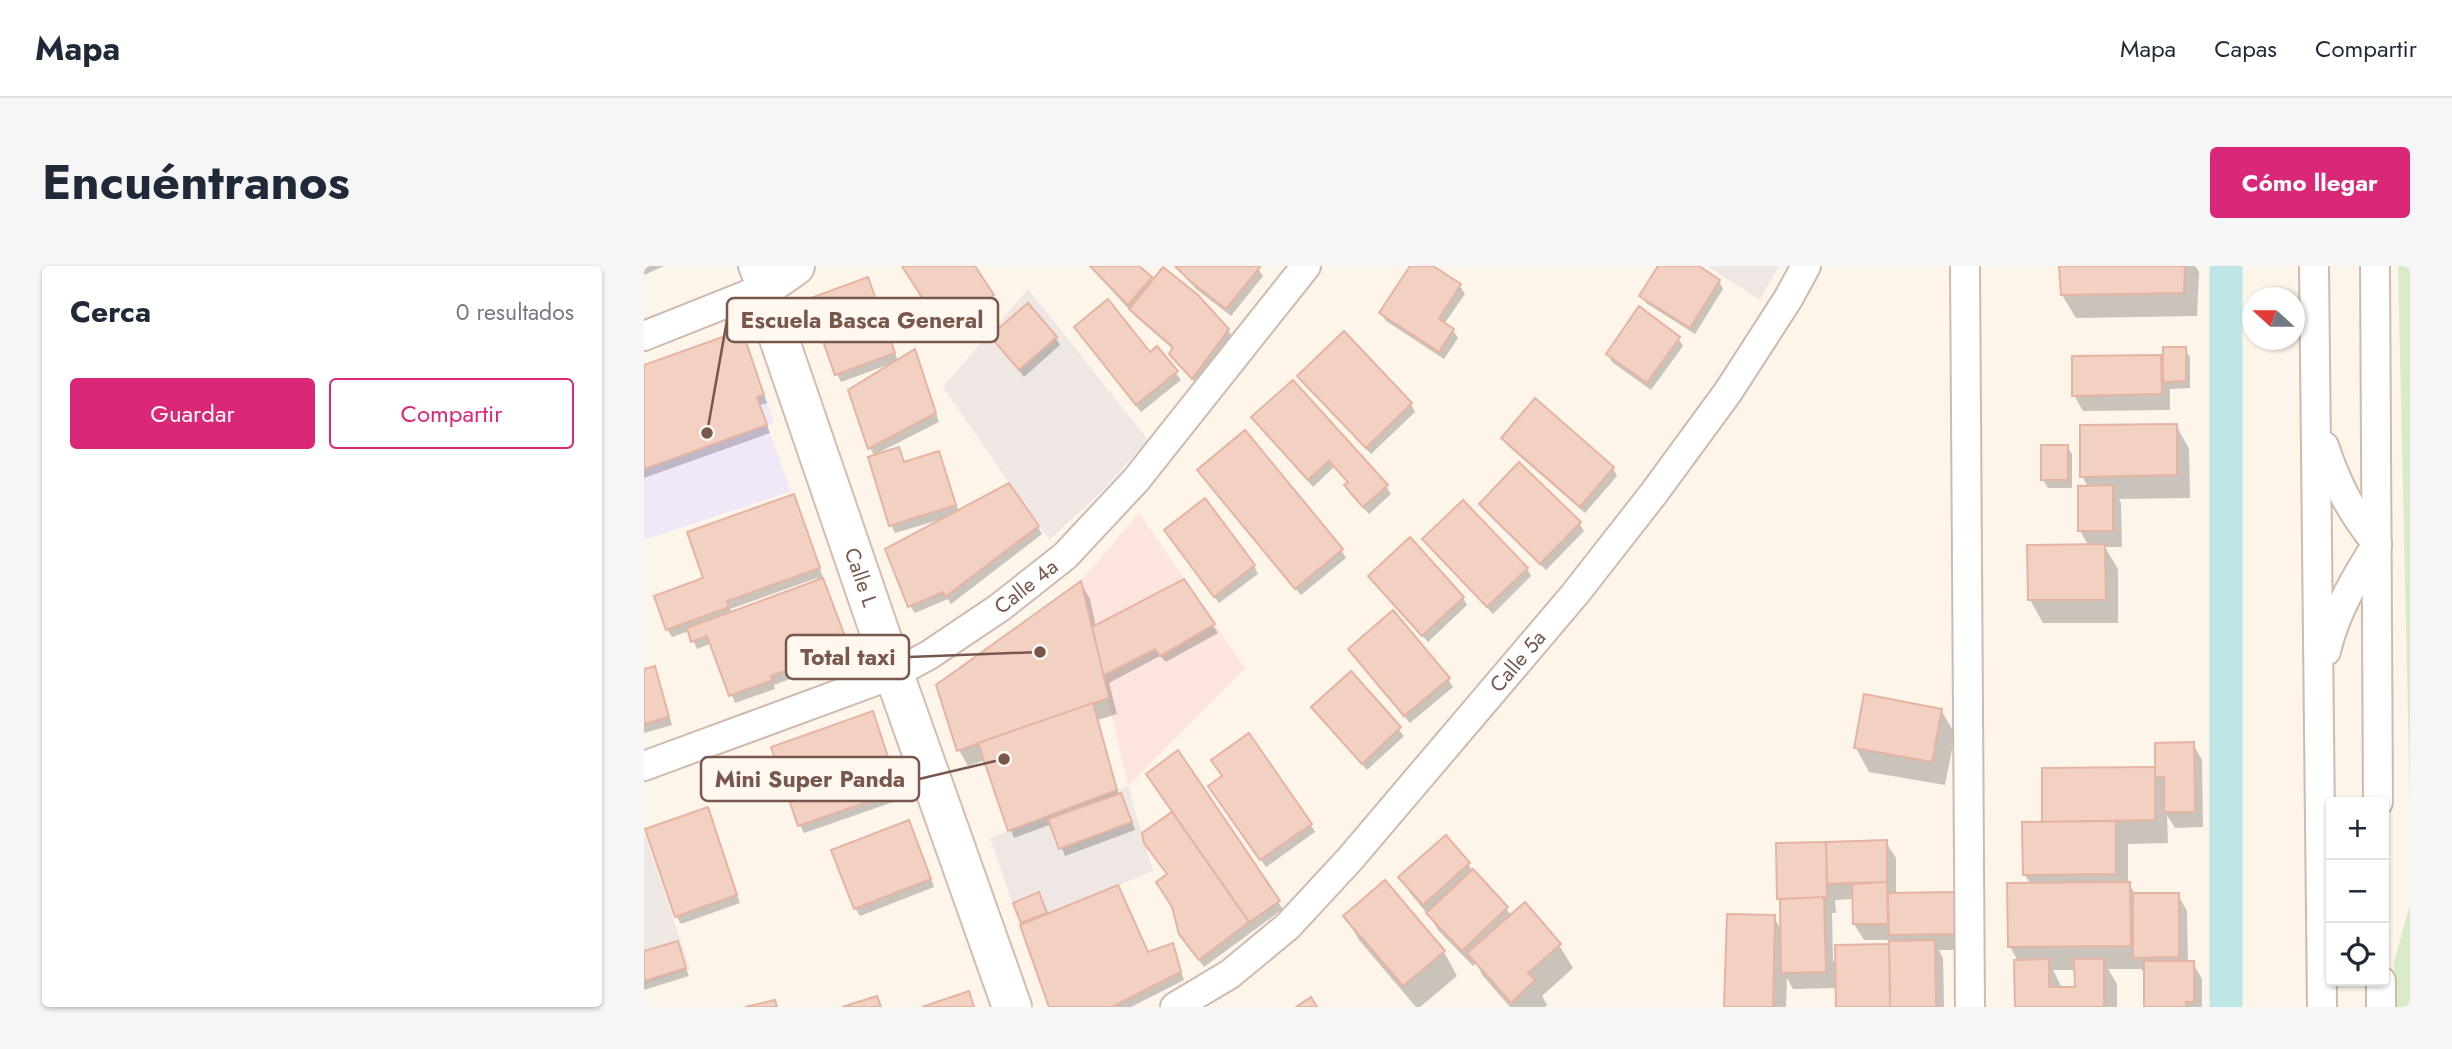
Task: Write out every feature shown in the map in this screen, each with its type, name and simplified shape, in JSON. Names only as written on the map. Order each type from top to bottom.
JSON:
[{"type":"street","points":[[644,335],[757,277],[795,266]]},
{"type":"street","name":"Calle 4a","points":[[644,766],[894,674],[929,655],[999,608],[1065,556],[1136,480],[1306,266]]},
{"type":"street","name":"Calle 5a","points":[[1175,1007],[1230,974],[1288,926],[1350,859],[1575,594],[1662,482],[1728,392],[1788,299],[1805,266]]},
{"type":"street","points":[[1965,266],[1970,1007]]},
{"type":"street","points":[[2314,266],[2322,1007]]},
{"type":"street","points":[[2375,266],[2378,797]]},
{"type":"street","name":"Calle L","points":[[757,277],[1012,1007]]},
{"type":"street","points":[[2315,406],[2336,480],[2353,514],[2377,544]]},
{"type":"street","points":[[2318,682],[2327,645],[2340,610],[2377,544]]},
{"type":"street","points":[[2381,986],[2381,1007]]},
{"type":"shaded area","points":[[1707,266],[1779,266],[1760,300]]},
{"type":"shaded area","points":[[1028,289],[1148,440],[1102,491],[1049,540],[943,387]]},
{"type":"shaded area","points":[[742,330],[774,423],[767,426],[791,491],[644,540],[644,365]]},
{"type":"shaded area","points":[[1139,513],[1245,668],[1128,786],[1081,581]]},
{"type":"shaded area","points":[[1128,786],[1153,871],[1020,925],[990,838]]},
{"type":"shaded area","points":[[644,832],[690,969],[644,984]]},
{"type":"green space","points":[[2398,266],[2410,266],[2410,804]]},
{"type":"green space","points":[[2410,905],[2410,1007],[2394,1007],[2394,962]]},
{"type":"building","points":[[902,266],[975,266],[994,295],[942,329]]},
{"type":"building","points":[[1090,266],[1139,266],[1152,277],[1128,305]]},
{"type":"building","points":[[1175,266],[1259,266],[1260,267],[1226,309]]},
{"type":"building","points":[[1410,266],[1433,266],[1461,284],[1439,319],[1454,329],[1439,352],[1379,313]]},
{"type":"building","points":[[1658,266],[1699,266],[1720,280],[1690,328],[1639,296]]},
{"type":"building","points":[[2059,266],[2185,266],[2184,293],[2061,295]]},
{"type":"building","points":[[1163,267],[1198,295],[1229,329],[1192,379],[1169,354],[1173,347],[1129,309]]},
{"type":"building","points":[[868,277],[895,353],[835,375],[808,299]]},
{"type":"building","points":[[1108,299],[1150,352],[1157,346],[1178,371],[1136,405],[1074,327]]},
{"type":"building","points":[[1028,303],[1057,337],[1019,370],[990,336]]},
{"type":"building","points":[[1639,306],[1680,337],[1647,383],[1606,354]]},
{"type":"building","points":[[742,330],[764,395],[757,397],[767,425],[644,469],[644,365]]},
{"type":"building","points":[[1344,331],[1412,403],[1366,448],[1297,376]]},
{"type":"building","points":[[2163,347],[2186,347],[2186,381],[2163,382]]},
{"type":"building","points":[[915,349],[936,413],[868,449],[848,390]]},
{"type":"building","points":[[2161,355],[2162,394],[2072,396],[2072,356]]},
{"type":"building","points":[[1293,380],[1388,485],[1363,507],[1344,485],[1348,482],[1329,461],[1308,480],[1251,417]]},
{"type":"building","points":[[1535,398],[1614,467],[1580,507],[1501,438]]},
{"type":"building","points":[[2177,424],[2177,475],[2080,477],[2080,425]]},
{"type":"building","points":[[1245,430],[1343,549],[1295,589],[1197,470]]},
{"type":"building","points":[[2041,445],[2068,445],[2068,480],[2041,480]]},
{"type":"building","points":[[899,447],[904,462],[939,451],[956,505],[889,526],[868,457]]},
{"type":"building","points":[[1519,462],[1581,522],[1540,564],[1479,504]]},
{"type":"building","points":[[1009,483],[1039,526],[945,597],[943,592],[908,607],[885,549]]},
{"type":"building","points":[[2113,485],[2113,531],[2078,531],[2078,486]]},
{"type":"building","points":[[794,494],[820,568],[727,601],[729,607],[666,630],[654,596],[703,578],[687,532]]},
{"type":"building","points":[[1205,498],[1255,565],[1214,597],[1164,530]]},
{"type":"building","points":[[1463,500],[1528,568],[1487,607],[1422,539]]},
{"type":"building","points":[[1410,537],[1464,597],[1422,636],[1368,576]]},
{"type":"building","points":[[2105,544],[2106,600],[2028,600],[2027,545]]},
{"type":"building","points":[[823,578],[849,647],[771,676],[773,680],[729,696],[707,636],[691,642],[687,628]]},
{"type":"building","points":[[1184,579],[1215,624],[1160,656],[1155,649],[1103,676],[1092,627]]},
{"type":"building","points":[[1081,581],[1109,698],[957,751],[936,685]]},
{"type":"building","points":[[1393,610],[1450,678],[1404,716],[1348,649]]},
{"type":"building","points":[[655,666],[669,717],[644,724],[644,669]]},
{"type":"building","points":[[1351,671],[1401,727],[1362,764],[1311,707]]},
{"type":"building","points":[[1864,694],[1942,709],[1932,762],[1854,748]]},
{"type":"building","points":[[1093,703],[1117,790],[1008,831],[978,743]]},
{"type":"building","points":[[873,711],[899,791],[798,826],[771,747]]},
{"type":"building","points":[[1249,733],[1312,824],[1260,860],[1208,786],[1222,776],[1211,760]]},
{"type":"building","points":[[2194,742],[2195,812],[2164,812],[2164,777],[2155,777],[2155,743]]},
{"type":"building","points":[[1178,750],[1280,901],[1249,922],[1146,774]]},
{"type":"building","points":[[2155,767],[2155,820],[2042,822],[2042,768]]},
{"type":"building","points":[[1121,793],[1132,822],[1059,849],[1048,819]]},
{"type":"building","points":[[708,807],[737,895],[675,917],[645,829]]},
{"type":"building","points":[[1172,812],[1249,922],[1199,960],[1179,934],[1172,907],[1156,882],[1167,874],[1144,843],[1142,833]]},
{"type":"building","points":[[909,820],[931,879],[854,909],[831,850]]},
{"type":"building","points":[[2116,821],[2116,874],[2023,875],[2022,822]]},
{"type":"building","points":[[1446,835],[1470,863],[1423,905],[1398,877]]},
{"type":"building","points":[[1887,840],[1887,882],[1827,884],[1826,842]]},
{"type":"building","points":[[1826,842],[1827,898],[1777,899],[1776,843]]},
{"type":"building","points":[[1473,869],[1508,907],[1462,951],[1426,913]]},
{"type":"building","points":[[1385,880],[1445,951],[1403,986],[1343,916]]},
{"type":"building","points":[[1887,882],[1888,924],[1853,924],[1852,884]]},
{"type":"building","points":[[2130,882],[2131,946],[2008,947],[2007,883]]},
{"type":"building","points":[[1118,885],[1148,952],[1173,943],[1181,972],[1112,1007],[1049,1007],[1020,925]]},
{"type":"building","points":[[1039,892],[1047,913],[1021,923],[1013,903]]},
{"type":"building","points":[[1956,892],[1957,934],[1889,935],[1888,893]]},
{"type":"building","points":[[2133,893],[2179,893],[2179,957],[2133,958]]},
{"type":"building","points":[[1824,897],[1826,972],[1781,973],[1780,899]]},
{"type":"building","points":[[1525,902],[1561,944],[1528,973],[1535,980],[1511,1003],[1467,953]]},
{"type":"building","points":[[1727,914],[1775,915],[1773,1007],[1724,1007]]},
{"type":"building","points":[[1935,940],[1936,1007],[1890,1007],[1889,941]]},
{"type":"building","points":[[678,941],[686,968],[644,981],[644,951]]},
{"type":"building","points":[[1889,944],[1890,1007],[1836,1007],[1835,945]]},
{"type":"building","points":[[2049,959],[2049,987],[2075,987],[2074,959],[2104,959],[2104,1007],[2015,1007],[2014,960]]},
{"type":"building","points":[[2144,961],[2194,961],[2194,1002],[2186,1002],[2186,1007],[2144,1007]]},
{"type":"building","points":[[969,991],[974,1007],[922,1007]]},
{"type":"building","points":[[877,996],[881,1007],[842,1007]]},
{"type":"building","points":[[1311,997],[1317,1007],[1296,1007]]},
{"type":"building","points":[[775,1000],[777,1007],[745,1007]]},
{"type":"waterway","points":[[2226,266],[2226,1007]]},
{"type":"place","name":"Escuela Basca General","points":[[707,433]]},
{"type":"place","name":"Total taxi","points":[[1040,652]]},
{"type":"place","name":"Mini Super Panda","points":[[1004,759]]}]
